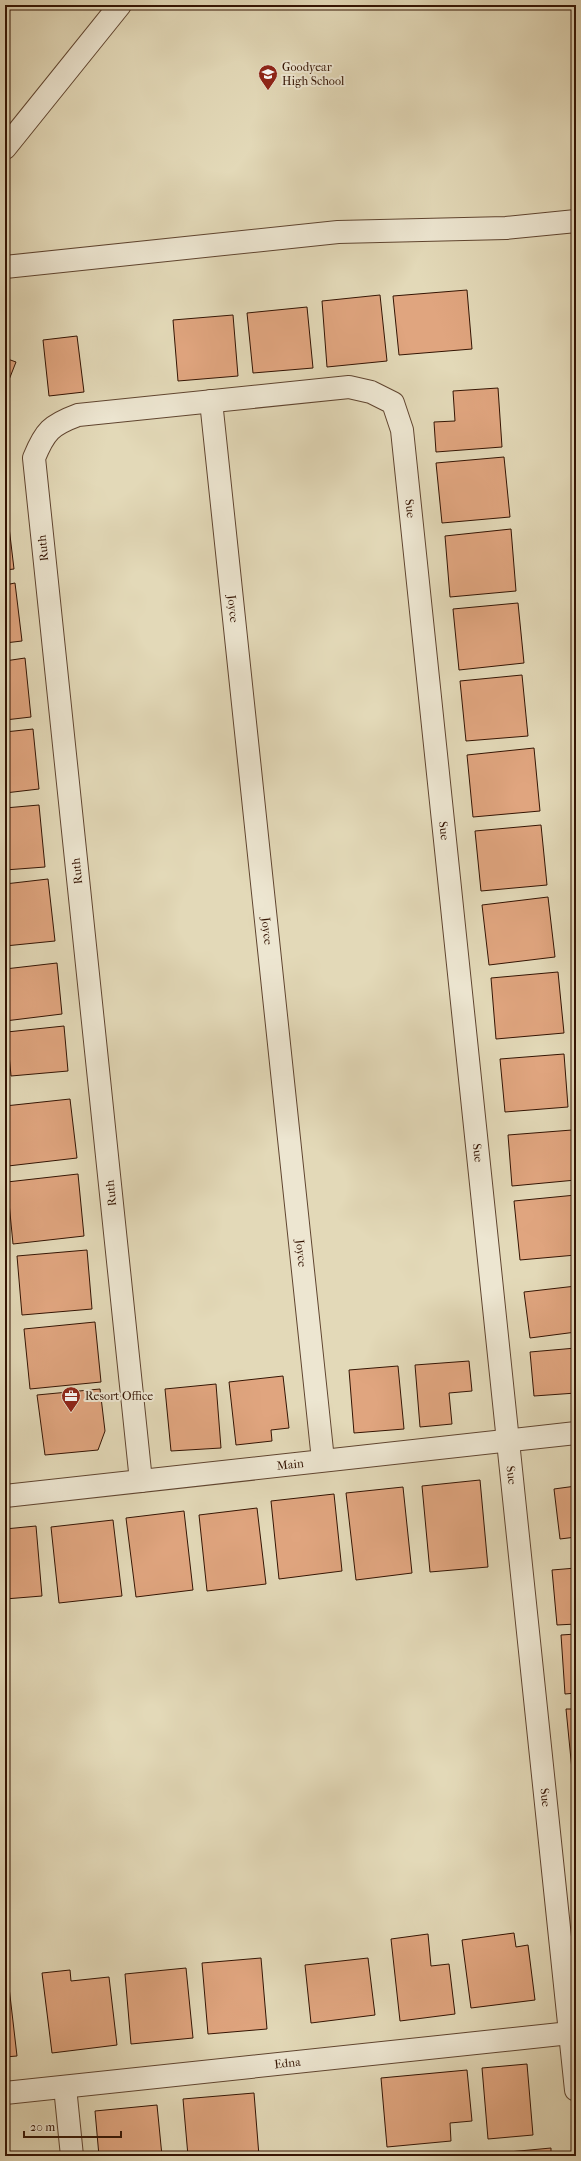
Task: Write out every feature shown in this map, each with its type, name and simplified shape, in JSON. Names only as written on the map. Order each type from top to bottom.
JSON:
[{"type":"street","points":[[5,148],[120,5]]},
{"type":"street","points":[[5,267],[338,232],[506,228],[576,220]]},
{"type":"street","name":"Sue","points":[[210,401],[349,387],[371,392],[393,403],[402,430],[576,2090]]},
{"type":"street","name":"Joyce","points":[[210,401],[323,1460]]},
{"type":"street","name":"Ruth","points":[[142,1481],[34,458],[42,438],[57,422],[78,415],[210,401]]},
{"type":"street","name":"Main","points":[[5,1496],[576,1433]]},
{"type":"street","name":"Edna","points":[[5,2093],[570,2033]]},
{"type":"street","points":[[65,2087],[72,2156]]},
{"type":"building","points":[[467,290],[472,349],[399,355],[393,296]]},
{"type":"building","points":[[380,295],[387,361],[327,367],[322,301]]},
{"type":"building","points":[[307,307],[313,368],[253,373],[247,313]]},
{"type":"building","points":[[233,315],[238,376],[178,381],[173,320]]},
{"type":"building","points":[[77,336],[84,392],[49,396],[43,340]]},
{"type":"building","points":[[5,358],[16,362],[5,390]]},
{"type":"building","points":[[498,388],[502,447],[436,452],[434,422],[455,421],[453,391]]},
{"type":"building","points":[[504,457],[510,517],[442,523],[436,463]]},
{"type":"building","points":[[5,510],[7,510],[14,569],[5,570]]},
{"type":"building","points":[[511,529],[516,591],[450,597],[445,536]]},
{"type":"building","points":[[15,583],[22,641],[5,643],[5,585]]},
{"type":"building","points":[[518,603],[524,663],[459,670],[453,609]]},
{"type":"building","points":[[25,658],[31,717],[5,720],[5,661]]},
{"type":"building","points":[[522,675],[528,736],[466,741],[460,681]]},
{"type":"building","points":[[33,729],[39,789],[5,793],[5,732]]},
{"type":"building","points":[[534,748],[540,811],[473,817],[467,755]]},
{"type":"building","points":[[39,805],[45,867],[5,870],[5,808]]},
{"type":"building","points":[[541,825],[547,885],[481,891],[475,831]]},
{"type":"building","points":[[48,879],[55,941],[5,946],[5,884]]},
{"type":"building","points":[[548,897],[555,957],[489,965],[482,905]]},
{"type":"building","points":[[57,963],[62,1014],[5,1021],[5,969]]},
{"type":"building","points":[[558,972],[564,1033],[496,1039],[491,978]]},
{"type":"building","points":[[64,1026],[68,1071],[11,1076],[7,1032]]},
{"type":"building","points":[[564,1054],[568,1107],[505,1112],[500,1059]]},
{"type":"building","points":[[70,1099],[77,1158],[8,1166],[5,1136],[5,1106]]},
{"type":"building","points":[[572,1130],[576,1180],[512,1186],[508,1135]]},
{"type":"building","points":[[78,1174],[84,1236],[13,1244],[7,1182]]},
{"type":"building","points":[[576,1195],[576,1255],[520,1260],[514,1201]]},
{"type":"building","points":[[87,1250],[92,1309],[22,1315],[17,1256]]},
{"type":"building","points":[[576,1286],[576,1332],[530,1338],[524,1292]]},
{"type":"building","points":[[95,1322],[101,1382],[30,1389],[24,1329]]},
{"type":"building","points":[[576,1348],[576,1393],[534,1396],[530,1352]]},
{"type":"building","points":[[469,1361],[472,1391],[449,1393],[452,1424],[420,1427],[415,1365]]},
{"type":"building","points":[[398,1366],[404,1429],[354,1433],[349,1370]]},
{"type":"building","points":[[283,1376],[289,1428],[271,1430],[272,1441],[236,1445],[229,1382]]},
{"type":"building","points":[[216,1384],[221,1448],[171,1451],[165,1389]]},
{"type":"building","name":"Resort Office","points":[[100,1389],[105,1431],[98,1450],[45,1455],[37,1395]]},
{"type":"building","points":[[480,1480],[488,1567],[430,1572],[422,1486]]},
{"type":"building","points":[[576,1486],[576,1537],[560,1539],[554,1489]]},
{"type":"building","points":[[403,1487],[412,1573],[356,1580],[346,1493]]},
{"type":"building","points":[[334,1494],[342,1571],[279,1579],[271,1501]]},
{"type":"building","points":[[257,1508],[266,1584],[207,1591],[199,1515]]},
{"type":"building","points":[[184,1511],[193,1590],[136,1597],[126,1518]]},
{"type":"building","points":[[113,1520],[122,1596],[59,1603],[51,1527]]},
{"type":"building","points":[[36,1526],[42,1596],[5,1599],[5,1529]]},
{"type":"building","points":[[576,1568],[576,1624],[557,1625],[552,1570]]},
{"type":"building","points":[[576,1634],[576,1693],[565,1694],[561,1635]]},
{"type":"building","points":[[566,1709],[576,1709],[576,1770],[572,1770]]},
{"type":"building","points":[[514,1933],[516,1947],[528,1945],[535,2000],[471,2008],[462,1940]]},
{"type":"building","points":[[428,1934],[431,1966],[449,1964],[455,2014],[400,2021],[391,1939]]},
{"type":"building","points":[[261,1958],[267,2029],[208,2034],[202,1963]]},
{"type":"building","points":[[368,1958],[375,2015],[311,2023],[305,1965]]},
{"type":"building","points":[[186,1968],[193,2038],[131,2044],[125,1974]]},
{"type":"building","points":[[70,1970],[71,1981],[109,1977],[117,2045],[52,2053],[42,1973]]},
{"type":"building","points":[[5,1987],[9,1987],[17,2056],[5,2057]]},
{"type":"building","points":[[527,2064],[533,2135],[488,2139],[482,2068]]},
{"type":"building","points":[[467,2070],[472,2121],[450,2123],[451,2141],[387,2147],[381,2078]]},
{"type":"building","points":[[254,2093],[259,2156],[188,2156],[183,2099]]},
{"type":"building","points":[[157,2105],[162,2156],[99,2156],[95,2111]]},
{"type":"building","points":[[551,2148],[551,2156],[487,2156],[487,2154]]},
{"type":"place","name":"Goodyear High School","points":[[268,91]]},
{"type":"place","name":"Resort Office","points":[[71,1413]]}]
